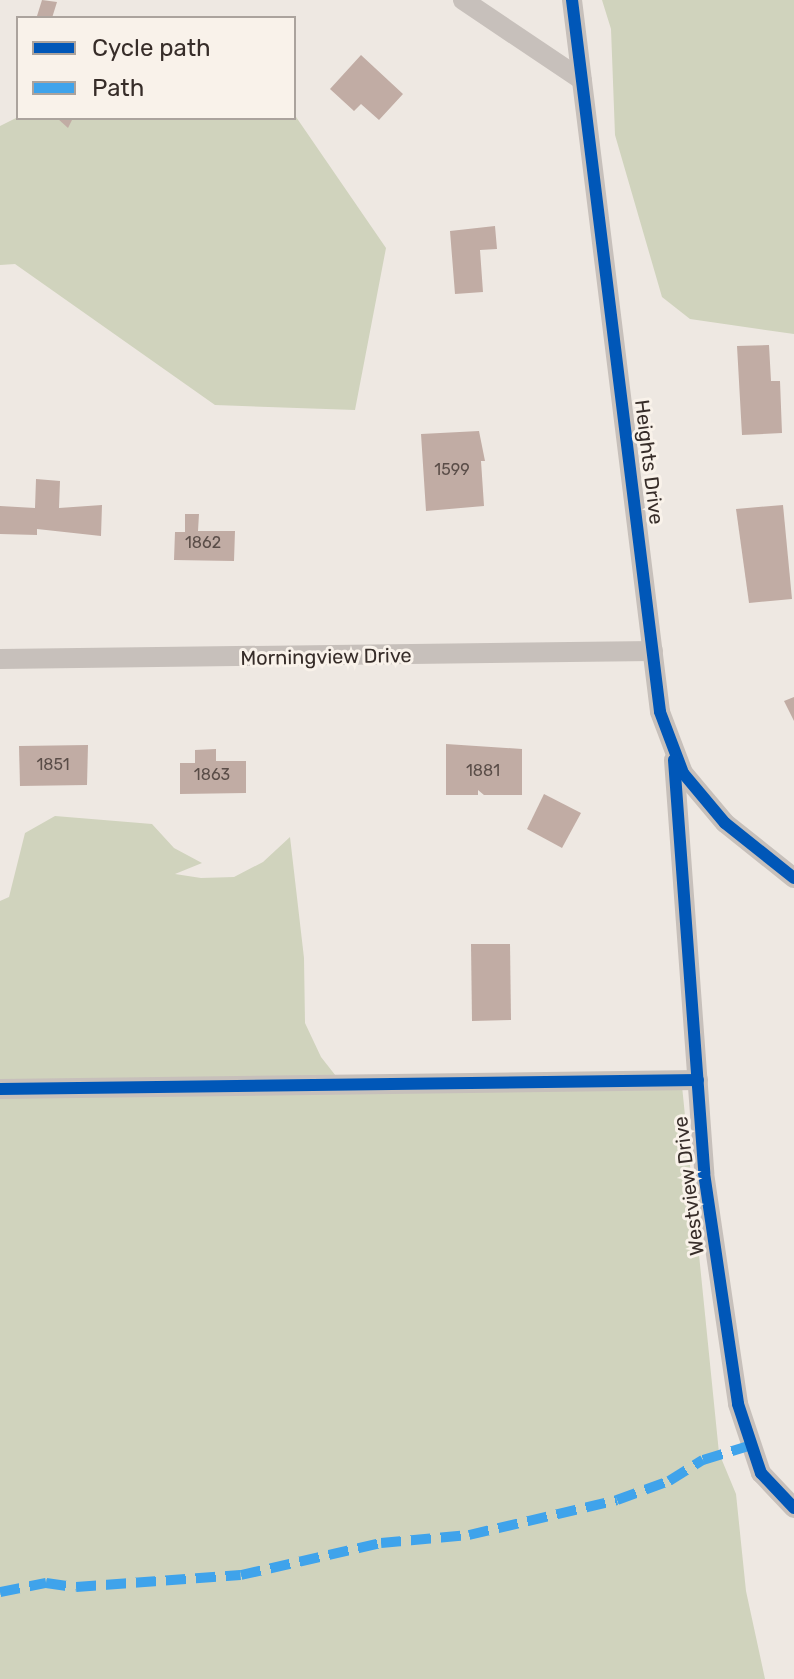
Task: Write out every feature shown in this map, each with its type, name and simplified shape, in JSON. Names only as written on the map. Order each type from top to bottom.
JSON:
[{"type":"street","points":[[463,0],[582,80]]},
{"type":"street","name":"Heights Drive","points":[[572,0],[660,712],[683,773],[725,823],[794,878]]},
{"type":"street","name":"Morningview Drive","points":[[0,659],[653,651]]},
{"type":"street","name":"Westview Drive","points":[[673,747],[704,1173],[738,1404],[761,1473],[794,1508]]},
{"type":"street","points":[[0,1089],[698,1080]]},
{"type":"green space","points":[[602,0],[794,0],[794,334],[690,319],[662,297],[615,135],[611,29]]},
{"type":"green space","points":[[296,117],[386,248],[355,410],[215,405],[15,264],[0,265],[0,126],[16,118],[296,120]]},
{"type":"green space","points":[[55,816],[152,824],[174,848],[202,863],[175,874],[201,878],[234,877],[263,862],[290,837],[304,958],[305,1023],[321,1057],[343,1085],[682,1086],[719,1453],[736,1494],[746,1591],[765,1679],[0,1679],[0,901],[9,897],[25,833]]},
{"type":"building","points":[[42,0],[57,2],[53,16],[37,16]]},
{"type":"building","points":[[361,55],[403,94],[379,120],[361,104],[354,111],[330,89]]},
{"type":"building","points":[[59,120],[72,120],[68,128]]},
{"type":"building","points":[[495,226],[497,249],[480,250],[483,292],[455,294],[450,231]]},
{"type":"building","points":[[769,345],[771,381],[780,381],[782,433],[742,435],[737,346]]},
{"type":"building","points":[[479,431],[485,461],[481,461],[484,506],[426,511],[421,434]]},
{"type":"building","points":[[36,479],[60,481],[59,508],[102,505],[101,536],[37,529],[37,535],[0,534],[0,506],[35,508]]},
{"type":"building","points":[[783,505],[792,599],[749,603],[736,509]]},
{"type":"building","points":[[185,514],[199,514],[198,531],[235,531],[234,561],[174,560],[175,532],[185,532]]},
{"type":"building","points":[[794,697],[794,721],[784,701]]},
{"type":"building","points":[[446,744],[522,749],[522,795],[484,795],[478,790],[478,795],[446,795]]},
{"type":"building","points":[[88,745],[87,785],[20,786],[19,746]]},
{"type":"building","points":[[216,749],[216,761],[246,761],[246,793],[180,794],[180,763],[195,763],[195,750]]},
{"type":"building","points":[[544,794],[581,813],[562,848],[527,829]]},
{"type":"building","points":[[471,944],[510,944],[511,1020],[472,1021]]},
{"type":"marked path","points":[[0,1592],[46,1583],[76,1587],[241,1575],[381,1543],[469,1535],[617,1500],[669,1481],[703,1460],[752,1445]]},
{"type":"cycle path","points":[[572,0],[660,712],[683,773],[725,823],[794,878]]},
{"type":"cycle path","points":[[674,760],[704,1173],[738,1404],[761,1473],[794,1508]]},
{"type":"cycle path","points":[[0,1089],[698,1080]]}]
